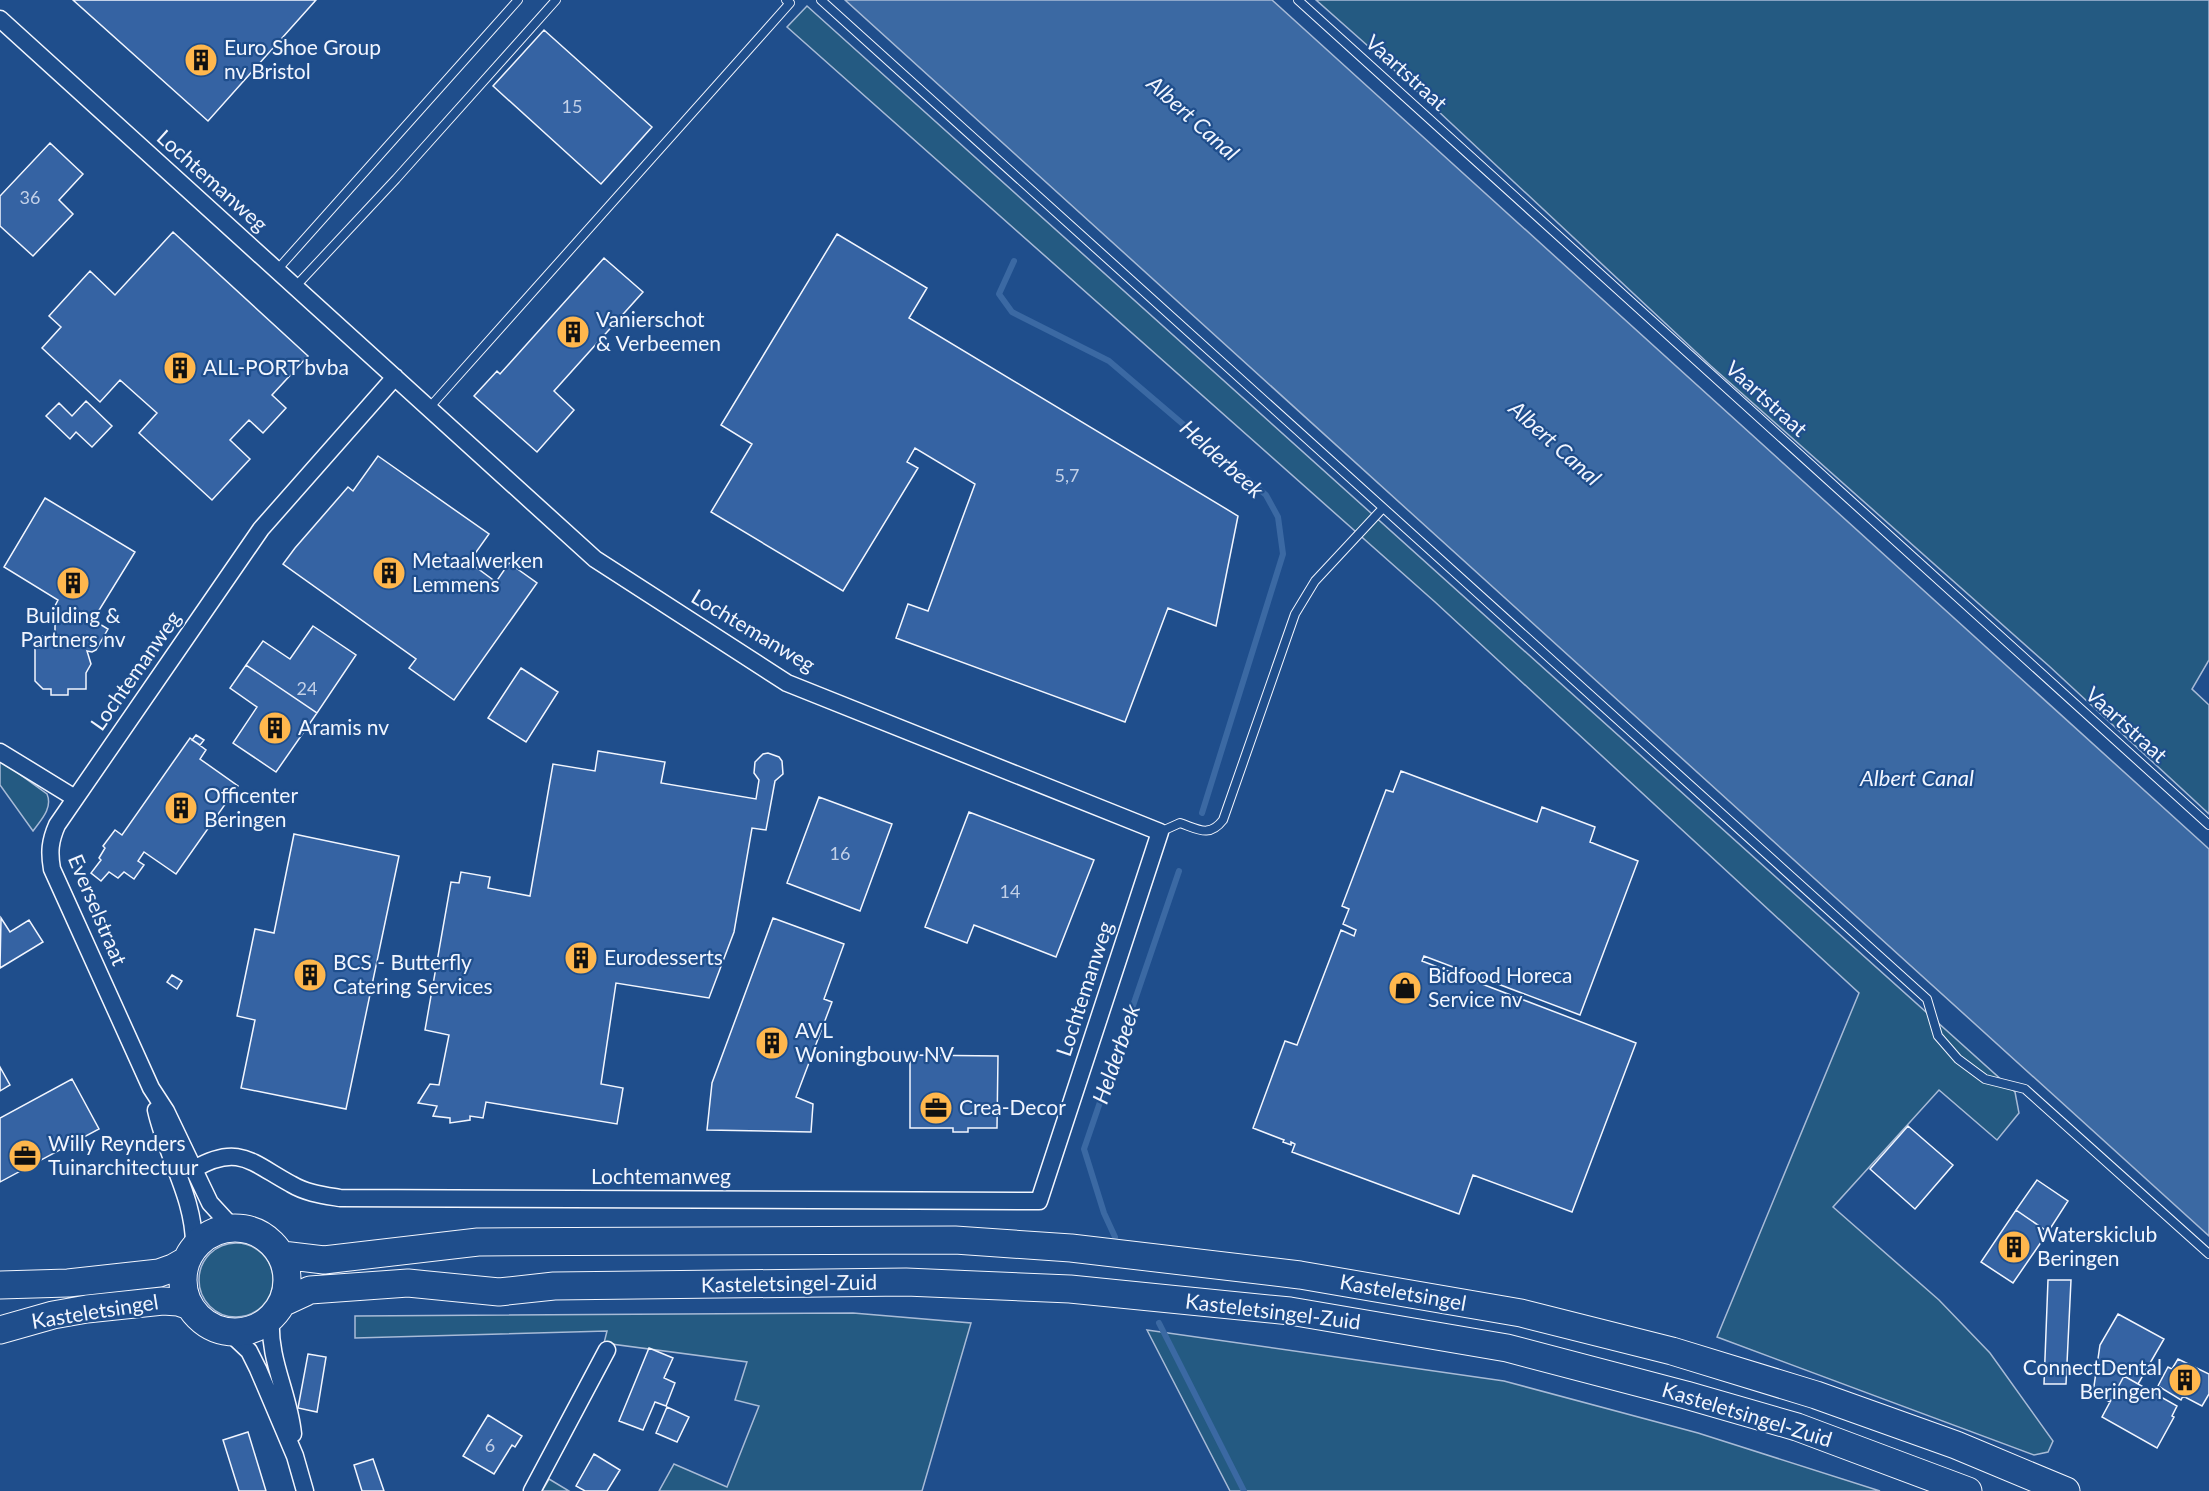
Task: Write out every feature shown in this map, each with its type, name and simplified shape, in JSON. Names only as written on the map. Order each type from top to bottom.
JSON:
[{"type":"main road","points":[[233,1227],[259,1235],[282,1255],[288,1285],[277,1310],[254,1329],[230,1333],[209,1325],[190,1306],[183,1283],[190,1253],[205,1237],[233,1227]]},
{"type":"main road","name":"Kasteletsingel-Zuid","points":[[282,1255],[324,1260],[478,1242],[834,1239],[955,1240],[1071,1248],[1151,1257]]},
{"type":"main road","name":"Kasteletsingel","points":[[0,1285],[68,1282],[159,1272],[173,1268],[190,1253]]},
{"type":"main road","name":"Kasteletsingel","points":[[1151,1257],[1300,1275],[1510,1311],[1652,1346]]},
{"type":"main road","name":"Kasteletsingel-Zuid","points":[[277,1310],[310,1290],[408,1283],[499,1292],[554,1286],[906,1282],[1070,1289],[1290,1311],[1507,1348],[1675,1392],[1797,1427],[1968,1491]]},
{"type":"main road","name":"Kasteletsingel","points":[[0,1330],[53,1315],[87,1309],[163,1301],[190,1306]]},
{"type":"main road","name":"Kasteletsingel-Zuid","points":[[1652,1346],[1816,1395],[1956,1445],[2066,1491]]},
{"type":"street","name":"Lochtemanweg","points":[[0,19],[595,559],[787,683],[1160,832],[1040,1201],[340,1197],[308,1192],[243,1158],[216,1158],[194,1170]]},
{"type":"street","name":"Lochtemanweg","points":[[75,798],[261,530],[395,376]]},
{"type":"street","points":[[0,752],[75,798]]},
{"type":"street","name":"Everselstraat","points":[[75,798],[57,825],[51,839],[49,851],[52,869],[151,1088],[166,1111],[210,1203],[233,1227]]},
{"type":"street","name":"Everselstraat","points":[[151,1088],[157,1114],[191,1212],[195,1233],[190,1253]]},
{"type":"street","points":[[277,1310],[270,1335],[274,1362],[292,1425],[295,1455]]},
{"type":"street","points":[[230,1333],[249,1351],[295,1455],[305,1491]]},
{"type":"street","points":[[532,1491],[607,1350]]},
{"type":"lane","points":[[277,270],[518,0]]},
{"type":"lane","points":[[296,287],[556,0]]},
{"type":"lane","points":[[429,408],[790,3],[786,0]]},
{"type":"lane","points":[[821,0],[1928,999],[1938,1036],[1958,1059],[1985,1079],[2025,1089],[2209,1254]]},
{"type":"lane","name":"Vaartstraat","points":[[1298,0],[2209,825]]},
{"type":"lane","points":[[1160,832],[1180,823],[1205,832],[1216,828],[1222,820],[1295,614],[1315,581],[1383,508]]},
{"type":"shaded area","points":[[1316,0],[2209,0],[2209,660],[2192,689],[2209,705],[2209,814],[2049,666],[1711,366],[1377,54]]},
{"type":"shaded area","points":[[807,6],[2015,1092],[2019,1113],[1997,1140],[1939,1090],[1833,1207],[1939,1300],[1990,1353],[2053,1441],[2048,1452],[2034,1455],[1717,1337],[1859,993],[1435,602],[787,27]]},
{"type":"shaded area","points":[[0,760],[47,794],[47,809],[33,831],[0,785]]},
{"type":"shaded area","points":[[229,1243],[243,1243],[257,1249],[267,1259],[273,1273],[273,1287],[267,1301],[257,1311],[243,1317],[229,1317],[215,1311],[205,1301],[199,1287],[199,1273],[205,1259],[215,1249]]},
{"type":"shaded area","points":[[853,1313],[971,1323],[922,1491],[659,1491],[674,1464],[727,1487],[759,1406],[735,1400],[747,1362],[604,1343],[607,1331],[355,1338],[355,1316]]},
{"type":"shaded area","points":[[1147,1330],[1504,1381],[1698,1433],[1880,1491],[1230,1491]]},
{"type":"shaded area","points":[[549,1479],[569,1491],[542,1491]]},
{"type":"water","name":"Albert Canal","points":[[845,0],[1272,0],[2209,849],[2209,1236]]},
{"type":"building","name":"Euro Shoe Group nv Bristol","points":[[73,0],[316,0],[208,121]]},
{"type":"building","points":[[544,30],[652,127],[601,184],[493,86]]},
{"type":"building","points":[[50,143],[83,174],[59,200],[73,214],[33,256],[0,226],[0,196]]},
{"type":"building","name":"ALL-PORT bvba","points":[[173,232],[308,356],[272,395],[286,408],[263,433],[249,420],[230,440],[250,459],[212,500],[139,433],[157,413],[120,380],[100,402],[42,348],[61,327],[49,316],[90,271],[115,295]]},
{"type":"building","points":[[837,234],[927,288],[909,318],[1238,516],[1216,626],[1168,608],[1125,722],[896,638],[908,604],[928,611],[975,484],[915,448],[907,462],[918,468],[843,591],[711,512],[752,444],[721,425]]},
{"type":"building","name":"Vanierschot & Verbeemen","points":[[604,258],[643,292],[554,391],[574,410],[537,452],[474,396],[497,371],[500,374]]},
{"type":"building","points":[[86,401],[112,426],[92,447],[76,432],[70,439],[46,416],[59,403],[72,416]]},
{"type":"building","name":"Metaalwerken Lemmens","points":[[378,456],[489,534],[469,562],[496,582],[509,563],[537,583],[454,700],[409,668],[416,659],[283,564],[348,487],[353,491]]},
{"type":"building","name":"Building & Partners nv","points":[[45,498],[135,552],[93,620],[108,629],[96,650],[87,651],[91,664],[86,673],[86,689],[68,689],[68,695],[51,695],[51,689],[43,689],[35,681],[35,636],[55,636],[55,606],[58,600],[4,567]]},
{"type":"building","points":[[313,626],[356,655],[317,713],[246,665],[263,641],[290,659]]},
{"type":"building","name":"Aramis nv","points":[[246,665],[317,713],[276,772],[233,743],[257,707],[230,688]]},
{"type":"building","points":[[521,668],[558,692],[526,742],[488,718]]},
{"type":"building","points":[[196,735],[204,740],[200,745],[192,740]]},
{"type":"building","name":"Officenter Beringen","points":[[190,738],[206,750],[200,759],[238,786],[176,874],[144,852],[138,861],[144,865],[134,879],[124,872],[118,878],[109,872],[101,881],[91,873],[101,860],[99,858],[105,848],[103,846],[115,830],[122,835]]},
{"type":"building","name":"Eurodesserts","points":[[598,751],[665,762],[661,783],[756,799],[759,780],[754,773],[755,762],[763,754],[768,753],[779,757],[782,761],[783,774],[775,781],[766,830],[752,828],[734,932],[709,998],[616,983],[601,1084],[623,1088],[617,1124],[486,1102],[483,1118],[470,1116],[470,1120],[450,1123],[450,1118],[433,1116],[437,1106],[418,1103],[430,1084],[439,1085],[449,1035],[425,1030],[451,882],[459,883],[461,872],[490,877],[488,888],[530,896],[553,764],[595,771]]},
{"type":"building","name":"Bidfood Horeca Service nv","points":[[1401,771],[1537,822],[1542,807],[1595,827],[1590,842],[1638,861],[1580,1015],[1424,956],[1422,961],[1636,1043],[1572,1212],[1473,1175],[1459,1214],[1292,1152],[1295,1144],[1283,1142],[1284,1140],[1253,1128],[1285,1041],[1297,1045],[1341,930],[1354,936],[1356,930],[1343,924],[1349,909],[1342,906],[1386,790],[1393,792]]},
{"type":"building","points":[[819,797],[892,824],[860,911],[787,883]]},
{"type":"building","points":[[969,812],[1094,860],[1056,957],[974,925],[967,943],[925,927]]},
{"type":"building","name":"BCS - Butterfly Catering Services","points":[[294,834],[399,856],[346,1109],[241,1088],[255,1020],[237,1016],[255,929],[274,933]]},
{"type":"building","points":[[1,918],[10,932],[29,920],[43,942],[0,968]]},
{"type":"building","name":"AVL Woningbouw NV","points":[[773,918],[844,944],[824,999],[832,1002],[796,1097],[813,1104],[811,1132],[707,1130],[712,1083]]},
{"type":"building","points":[[172,975],[182,981],[177,989],[167,982]]},
{"type":"building","points":[[910,1055],[998,1056],[997,1128],[968,1128],[968,1132],[953,1132],[953,1128],[910,1128]]},
{"type":"building","points":[[0,1067],[10,1085],[0,1091]]},
{"type":"building","name":"Willy Reynders Tuinarchitectuur","points":[[72,1079],[99,1129],[0,1182],[0,1118]]},
{"type":"building","points":[[1908,1126],[1953,1165],[1915,1209],[1870,1169]]},
{"type":"building","points":[[2037,1180],[2068,1201],[2048,1232],[2016,1210]]},
{"type":"building","name":"Waterskiclub Beringen","points":[[2016,1210],[2048,1232],[2013,1283],[1981,1262]]},
{"type":"building","points":[[2048,1280],[2071,1280],[2066,1384],[2044,1384]]},
{"type":"building","points":[[2118,1314],[2164,1339],[2138,1384],[2124,1376],[2110,1402],[2093,1393],[2100,1345]]},
{"type":"building","points":[[649,1348],[673,1358],[664,1378],[675,1383],[666,1406],[655,1402],[643,1430],[619,1421]]},
{"type":"building","points":[[308,1354],[326,1357],[317,1412],[298,1408]]},
{"type":"building","name":"ConnectDental Beringen","points":[[2178,1359],[2209,1374],[2209,1394],[2202,1406],[2183,1396],[2181,1400],[2158,1386],[2168,1367],[2172,1369]]},
{"type":"building","points":[[2124,1376],[2177,1406],[2172,1416],[2174,1417],[2157,1448],[2102,1417]]},
{"type":"building","points":[[667,1407],[689,1417],[677,1442],[656,1433]]},
{"type":"building","points":[[488,1415],[522,1436],[515,1447],[512,1445],[494,1474],[463,1456]]},
{"type":"building","points":[[248,1432],[266,1491],[239,1491],[223,1440]]},
{"type":"building","points":[[594,1454],[620,1470],[607,1491],[585,1491],[576,1486]]},
{"type":"building","points":[[373,1459],[384,1491],[362,1491],[354,1465]]},
{"type":"waterway","name":"Helderbeek","points":[[1014,261],[999,294],[1012,312],[1109,361],[1266,495],[1278,517],[1283,554],[1202,813]]},
{"type":"waterway","name":"Helderbeek","points":[[1115,1237],[1104,1213],[1084,1149],[1179,871]]},
{"type":"waterway","name":"Helderbeek","points":[[1159,1323],[1244,1491]]},
{"type":"place","name":"Euro Shoe Group nv Bristol","points":[[201,60]]},
{"type":"place","name":"Vanierschot & Verbeemen","points":[[573,332]]},
{"type":"place","name":"ALL-PORT bvba","points":[[180,368]]},
{"type":"place","name":"Metaalwerken Lemmens","points":[[389,573]]},
{"type":"place","name":"Building & Partners nv","points":[[73,583]]},
{"type":"place","name":"Aramis nv","points":[[275,728]]},
{"type":"place","name":"Officenter Beringen","points":[[181,808]]},
{"type":"place","name":"Eurodesserts","points":[[581,958]]},
{"type":"place","name":"BCS - Butterfly Catering Services","points":[[310,975]]},
{"type":"place","name":"Bidfood Horeca Service nv","points":[[1405,988]]},
{"type":"place","name":"AVL Woningbouw NV","points":[[772,1043]]},
{"type":"place","name":"Crea-Decor","points":[[936,1108]]},
{"type":"place","name":"Willy Reynders Tuinarchitectuur","points":[[25,1156]]},
{"type":"place","name":"Waterskiclub Beringen","points":[[2014,1247]]},
{"type":"place","name":"ConnectDental Beringen","points":[[2185,1380]]}]
